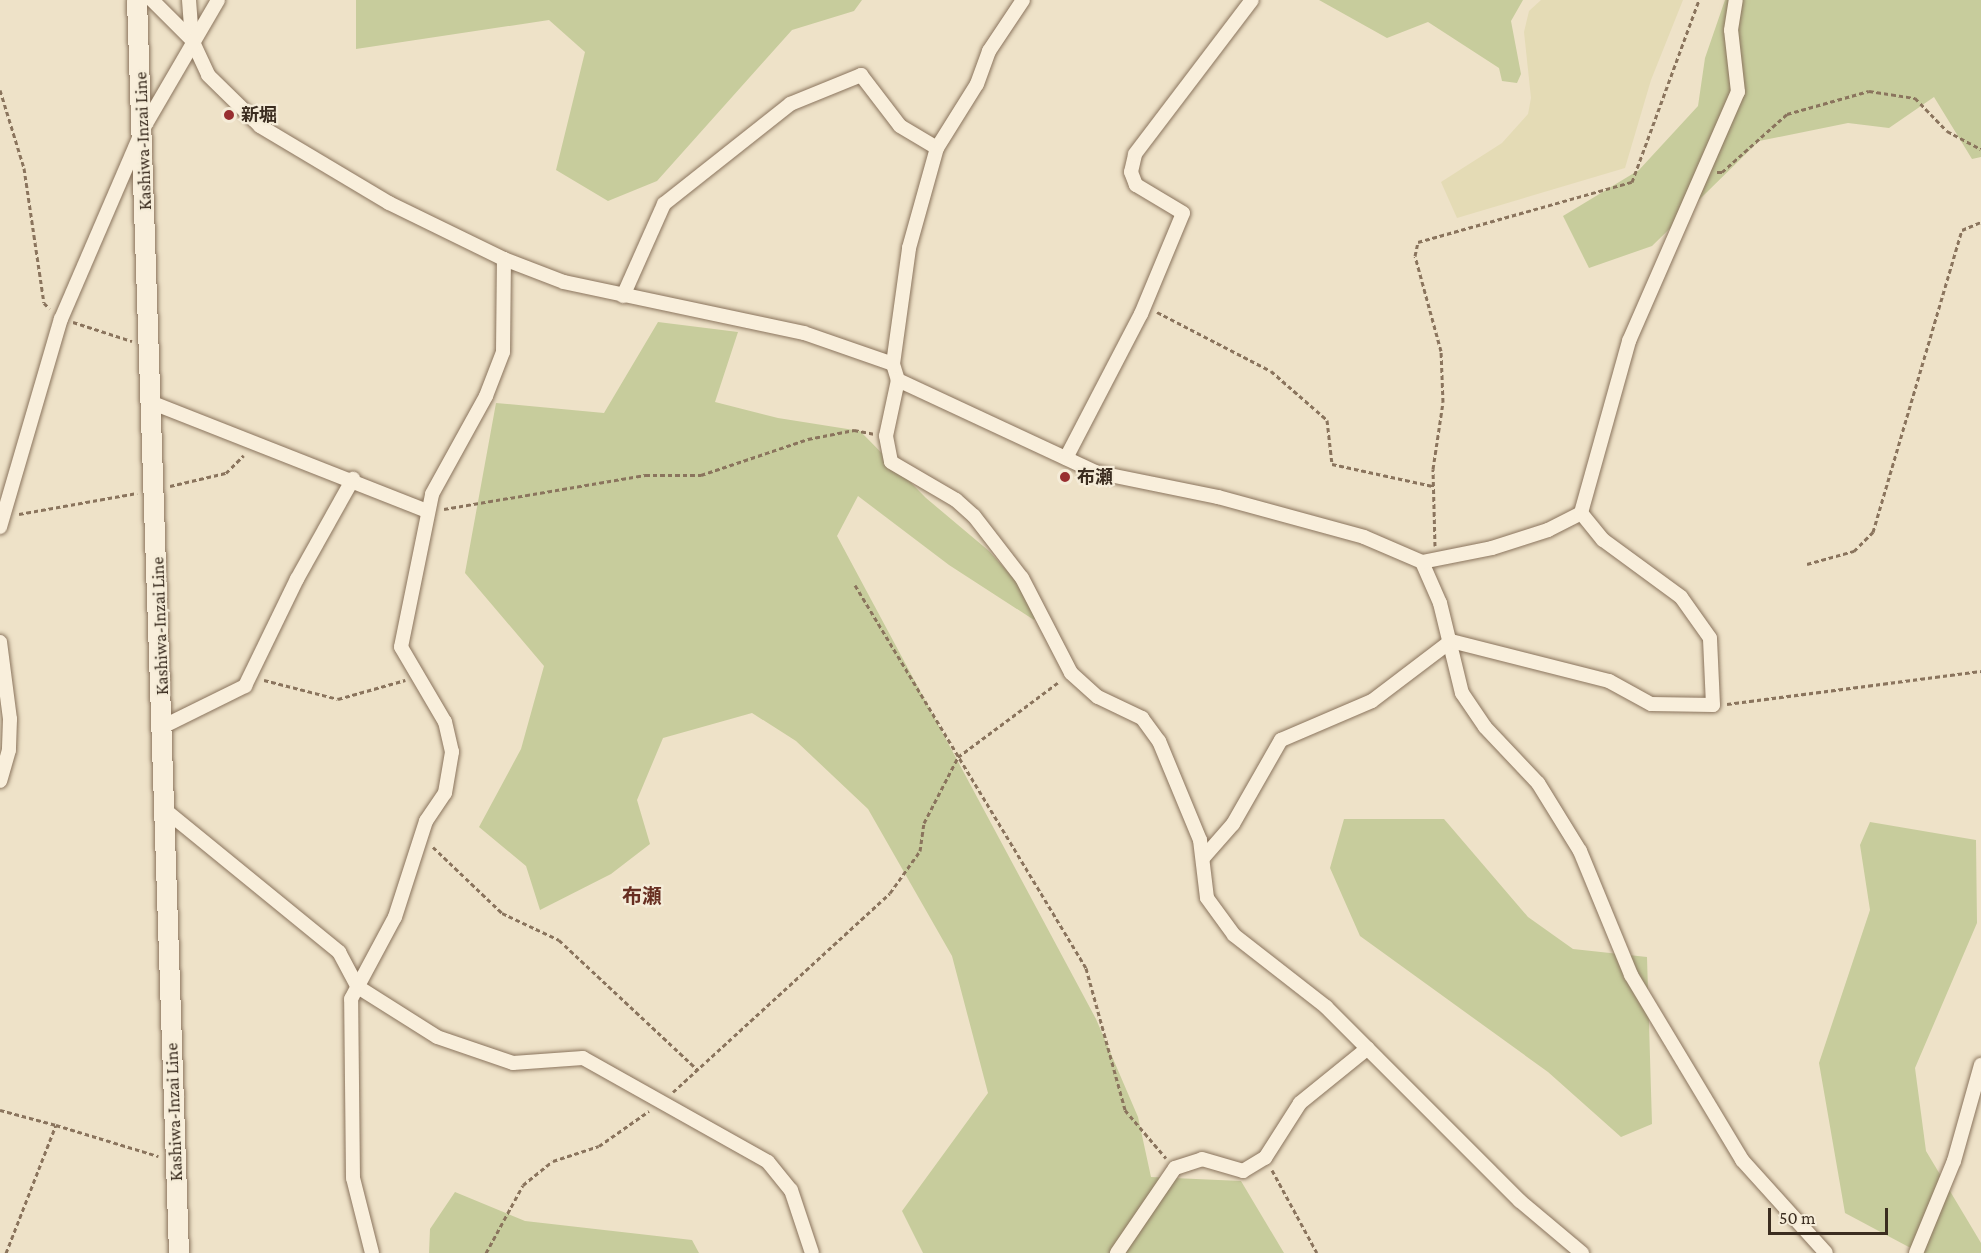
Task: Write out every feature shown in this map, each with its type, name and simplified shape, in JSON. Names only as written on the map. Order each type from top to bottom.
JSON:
[{"type":"main road","name":"Kashiwa-Inzai Line","points":[[137,0],[153,403],[179,1253]]},
{"type":"street","points":[[152,0],[192,40]]},
{"type":"street","points":[[189,0],[192,40],[208,75],[260,126],[389,203],[504,259],[564,282],[623,296],[759,320],[893,364]]},
{"type":"street","points":[[0,526],[61,319],[143,129],[192,40],[218,0]]},
{"type":"street","points":[[1023,0],[989,51],[978,84],[938,148],[909,249],[893,364],[898,380],[886,436],[891,462],[956,500],[1022,578],[1071,672],[1098,697],[1142,718],[1159,741],[1204,857],[1207,898],[1234,935],[1326,1007],[1520,1201],[1582,1253]]},
{"type":"street","points":[[1065,458],[1145,306],[1183,213],[1136,185],[1131,172],[1135,154],[1252,0]]},
{"type":"street","points":[[898,380],[1065,458],[1126,482],[1218,498],[1364,537],[1422,562],[1436,557],[1492,548],[1548,530],[1581,513],[1629,341],[1738,92],[1731,30],[1736,0]]},
{"type":"street","points":[[623,296],[664,204],[790,104],[861,75],[900,126],[938,148]]},
{"type":"street","points":[[372,1253],[353,1178],[348,1038],[351,999],[394,917],[421,835],[445,793],[452,752],[445,722],[401,647],[427,511],[503,352],[504,259]]},
{"type":"street","points":[[153,403],[353,479],[427,511]]},
{"type":"street","points":[[162,727],[213,705],[245,687],[297,579],[353,479]]},
{"type":"street","points":[[1451,641],[1609,681],[1651,704],[1713,705],[1710,638],[1681,597],[1603,540],[1581,513]]},
{"type":"street","points":[[1422,562],[1451,641],[1462,693],[1485,727],[1538,783],[1580,851],[1631,975],[1742,1160],[1826,1253]]},
{"type":"street","points":[[1204,857],[1233,824],[1281,740],[1372,701],[1451,641]]},
{"type":"street","points":[[0,642],[10,719],[9,750],[0,781]]},
{"type":"street","points":[[165,810],[339,952],[358,987],[437,1036],[513,1063],[583,1058],[768,1162],[790,1190],[812,1253]]},
{"type":"street","points":[[1117,1253],[1175,1168],[1203,1159],[1243,1171],[1265,1158],[1300,1103],[1368,1048]]},
{"type":"street","points":[[1916,1253],[1954,1161],[1981,1065]]},
{"type":"path","points":[[1436,557],[1434,486],[1443,402],[1441,351],[1415,256],[1418,242],[1632,182],[1699,0]]},
{"type":"path","points":[[0,90],[2,104],[24,168],[44,303],[61,319],[151,347]]},
{"type":"path","points":[[1703,171],[1722,172],[1787,114],[1869,91],[1915,98],[1947,131],[1981,149]]},
{"type":"path","points":[[1807,564],[1854,551],[1873,532],[1962,230],[1981,222]]},
{"type":"path","points":[[1145,306],[1271,371],[1327,420],[1332,464],[1434,486]]},
{"type":"path","points":[[427,511],[501,503],[645,475],[701,475],[808,439],[854,430],[886,436]]},
{"type":"path","points":[[855,585],[1086,968],[1125,1110],[1175,1168]]},
{"type":"path","points":[[1713,705],[1981,671]]},
{"type":"path","points":[[486,1253],[523,1185],[553,1161],[599,1146],[663,1101],[890,893],[920,851],[924,823],[958,758],[1071,672]]},
{"type":"path","points":[[250,677],[338,699],[418,677]]},
{"type":"path","points":[[421,835],[502,913],[559,940],[698,1070]]},
{"type":"path","points":[[0,1110],[175,1161]]},
{"type":"path","points":[[6,1253],[56,1125]]},
{"type":"path","points":[[1265,1158],[1317,1253]]},
{"type":"shaded area","points":[[1541,0],[1683,0],[1651,80],[1625,168],[1457,218],[1441,182],[1502,143],[1528,114],[1531,98],[1524,32],[1529,11]]},
{"type":"green space","points":[[356,0],[862,0],[854,11],[792,30],[657,181],[608,201],[556,170],[585,52],[549,20],[356,49]]},
{"type":"green space","points":[[1319,0],[1523,0],[1511,21],[1521,74],[1517,83],[1502,81],[1499,68],[1428,22],[1387,38]]},
{"type":"green space","points":[[1725,0],[1981,0],[1981,157],[1972,159],[1934,97],[1889,128],[1848,123],[1759,141],[1652,246],[1589,268],[1563,216],[1639,170],[1698,106],[1705,58]]},
{"type":"green space","points":[[658,322],[738,332],[715,402],[778,418],[860,431],[926,498],[989,551],[1042,610],[1034,620],[949,565],[858,496],[837,536],[1096,1019],[1138,1117],[1151,1177],[1241,1181],[1284,1253],[923,1253],[902,1211],[988,1093],[952,956],[868,809],[796,741],[752,713],[663,738],[637,800],[650,844],[611,874],[540,910],[526,866],[479,827],[521,749],[544,666],[465,573],[496,403],[604,413]]},
{"type":"green space","points":[[1344,819],[1444,819],[1528,917],[1573,949],[1647,957],[1652,1124],[1621,1137],[1548,1072],[1360,936],[1330,868]]},
{"type":"green space","points":[[1870,822],[1976,840],[1977,923],[1915,1068],[1926,1151],[1981,1243],[1981,1253],[1920,1253],[1845,1213],[1819,1063],[1870,910],[1860,845]]},
{"type":"green space","points":[[455,1192],[525,1221],[692,1240],[699,1253],[429,1253],[430,1229]]},
{"type":"place","name":"新堀","points":[[229,115]]},
{"type":"place","name":"布瀬","points":[[1065,477]]},
{"type":"district","name":"布瀬","points":[[642,896]]}]
